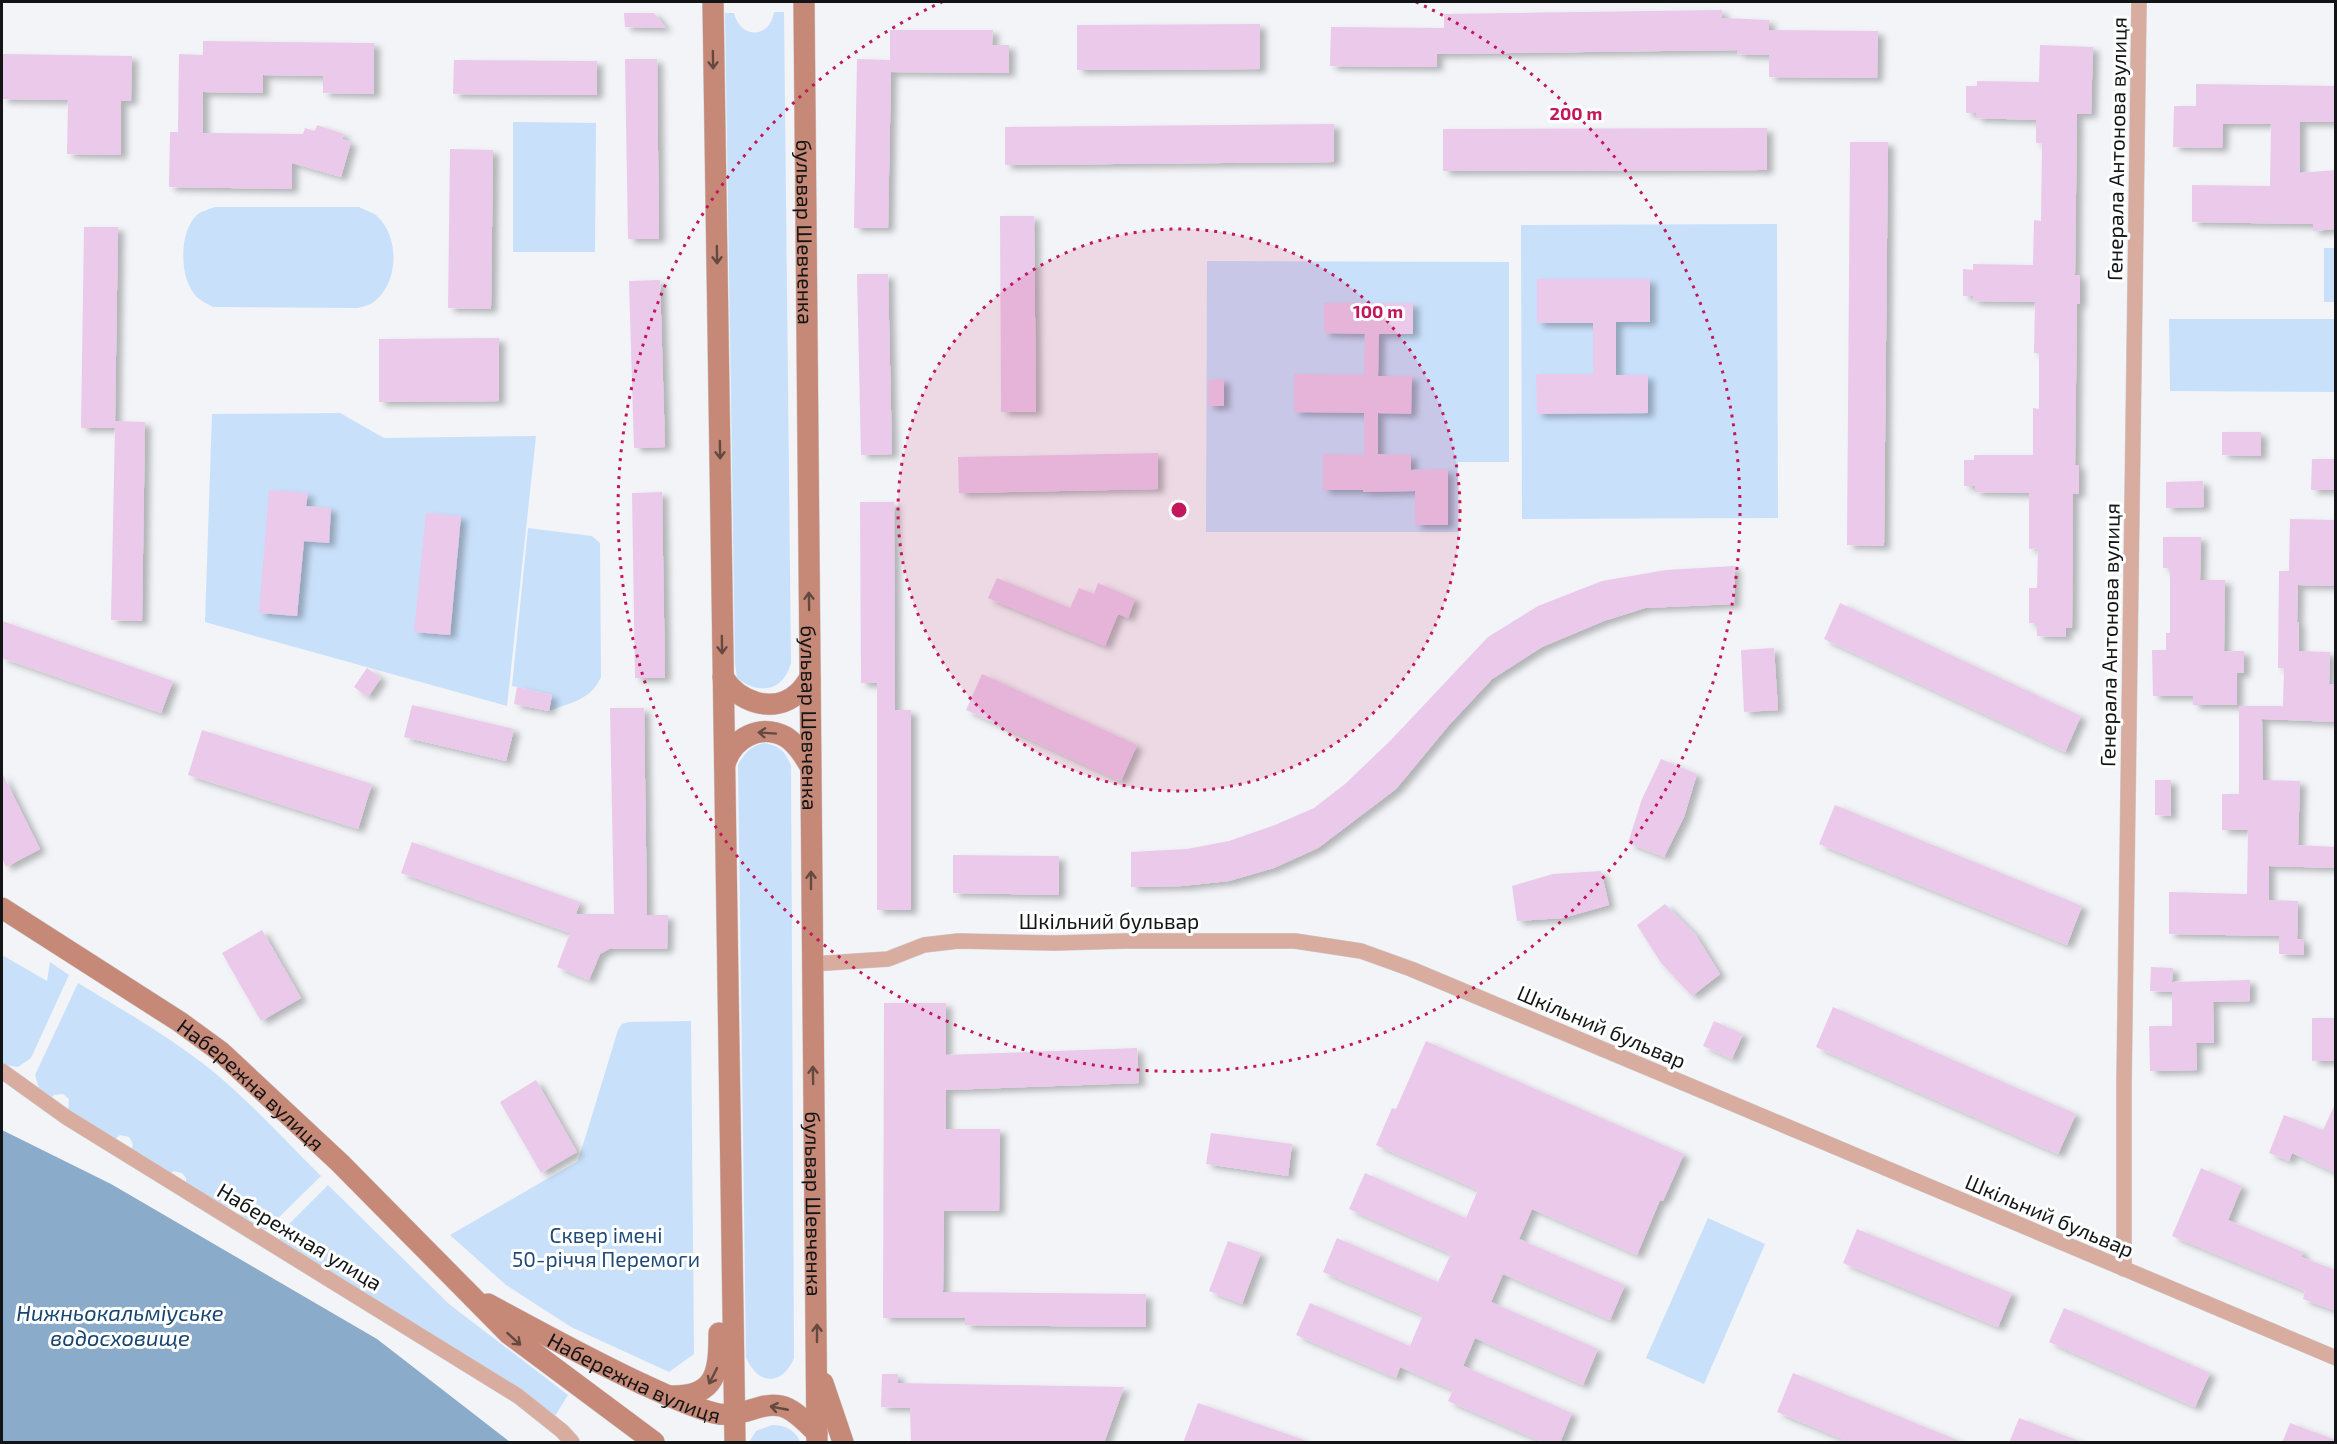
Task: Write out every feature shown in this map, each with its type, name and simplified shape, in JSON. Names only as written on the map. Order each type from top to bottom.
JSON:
[{"type":"main road","points":[[712,2],[735,1443]]},
{"type":"main road","name":"бульвар Шевченка","points":[[804,2],[817,1438]]},
{"type":"main road","points":[[723,676],[729,688],[737,694],[765,705],[788,700],[799,692],[810,678]]},
{"type":"main road","points":[[724,765],[728,753],[742,739],[748,735],[765,732],[787,738],[798,747],[810,766]]},
{"type":"main road","name":"Набережна вулиця","points":[[2,908],[151,1003],[221,1052],[340,1163],[474,1296],[499,1325],[525,1348],[654,1443]]},
{"type":"main road","points":[[667,1396],[683,1396],[706,1387],[714,1377],[719,1362],[721,1183],[731,1153]]},
{"type":"main road","name":"Набережна вулиця","points":[[474,1296],[603,1365],[667,1396],[715,1413],[734,1415]]},
{"type":"main road","points":[[817,1362],[843,1443]]},
{"type":"main road","name":"бульвар Шевченка","points":[[734,1415],[767,1406],[780,1406],[800,1417],[817,1438]]},
{"type":"street","name":"Генерала Антонова вулиця","points":[[2124,1269],[2124,1084],[2139,2]]},
{"type":"street","name":"Шкільний бульвар","points":[[812,964],[888,959],[924,945],[958,941],[1055,943],[1295,941],[1361,951],[1411,969],[2336,1358]]},
{"type":"street","name":"Набережная улица","points":[[2,1071],[66,1117],[518,1396],[562,1431],[572,1443]]},
{"type":"green space","points":[[774,12],[784,12],[791,663],[782,680],[769,688],[762,688],[754,687],[737,678],[735,663],[725,13],[734,13],[742,28],[755,32],[767,27]]},
{"type":"green space","points":[[513,122],[596,123],[595,252],[513,252]]},
{"type":"green space","points":[[215,207],[359,207],[376,215],[384,224],[389,235],[394,259],[389,282],[375,301],[358,308],[213,307],[199,298],[191,289],[184,268],[183,256],[184,243],[191,222],[198,214]]},
{"type":"green space","points":[[1777,224],[1778,518],[1522,519],[1521,225]]},
{"type":"green space","points":[[2324,248],[2335,248],[2335,302],[2324,302]]},
{"type":"green space","points":[[1207,261],[1509,262],[1509,462],[1458,462],[1458,532],[1206,532]]},
{"type":"green space","points":[[2169,319],[2335,319],[2335,392],[2170,391]]},
{"type":"green space","points":[[340,413],[384,438],[536,436],[507,706],[205,622],[212,414]]},
{"type":"green space","points":[[528,528],[592,536],[600,543],[601,677],[597,685],[586,696],[549,711],[552,695],[512,686]]},
{"type":"green space","points":[[764,743],[781,750],[791,766],[794,1358],[783,1374],[770,1379],[756,1373],[746,1357],[738,765],[749,750]]},
{"type":"green space","points":[[2,955],[47,981],[50,962],[69,975],[31,1058],[18,1067],[2,1062]]},
{"type":"green space","points":[[78,983],[159,1032],[205,1065],[250,1105],[321,1176],[267,1229],[262,1230],[241,1217],[236,1208],[225,1207],[186,1185],[186,1178],[182,1173],[174,1171],[168,1175],[131,1151],[133,1144],[129,1137],[120,1135],[114,1140],[68,1110],[69,1099],[63,1094],[54,1095],[51,1098],[39,1088],[35,1075]]},
{"type":"green space","name":"Сквер імені 50-річчя Перемоги","points":[[691,1021],[694,1354],[669,1372],[571,1327],[506,1285],[450,1235],[578,1161],[618,1030],[622,1024]]},
{"type":"green space","points":[[328,1185],[449,1304],[568,1395],[555,1416],[279,1240],[284,1229]]},
{"type":"green space","points":[[1708,1218],[1765,1244],[1704,1384],[1646,1358]]},
{"type":"green space","points":[[772,1425],[789,1429],[800,1442],[749,1442],[756,1431]]},
{"type":"water","name":"Нижньокальміуське водосховище","points":[[2,1130],[111,1184],[377,1339],[510,1442],[2,1442]]},
{"type":"building","points":[[1722,10],[1722,18],[1769,20],[1769,30],[1878,31],[1877,78],[1769,77],[1769,55],[1737,54],[1738,50],[1437,54],[1437,67],[1330,66],[1331,27],[1444,28],[1444,14]]},
{"type":"building","points":[[624,13],[654,13],[666,28],[625,27]]},
{"type":"building","points":[[1260,24],[1260,69],[1077,70],[1077,25]]},
{"type":"building","points":[[890,30],[993,30],[992,45],[1009,45],[1009,73],[891,72],[888,228],[854,228],[857,59],[890,60]]},
{"type":"building","points":[[203,41],[374,43],[374,94],[323,93],[323,76],[263,75],[263,93],[203,92],[203,133],[303,134],[305,128],[315,131],[317,125],[344,134],[342,139],[351,142],[341,177],[292,163],[292,189],[169,187],[170,132],[178,132],[179,54],[203,55]]},
{"type":"building","points":[[2040,45],[2093,47],[2091,114],[2077,114],[2075,275],[2080,275],[2080,304],[2077,304],[2075,465],[2079,465],[2079,494],[2073,494],[2072,628],[2066,628],[2066,637],[2037,636],[2037,623],[2029,623],[2029,588],[2037,588],[2038,548],[2029,549],[2029,493],[1975,492],[1975,486],[1964,486],[1964,460],[1974,460],[1974,455],[2033,455],[2033,408],[2039,409],[2039,353],[2034,353],[2035,302],[1973,301],[1973,296],[1963,296],[1963,269],[1973,270],[1973,264],[2033,265],[2034,220],[2041,221],[2042,143],[2036,143],[2036,120],[1976,118],[1976,113],[1966,113],[1966,86],[1977,86],[1977,81],[2039,82]]},
{"type":"building","points":[[2,54],[132,56],[131,101],[121,101],[121,155],[67,154],[68,100],[2,99]]},
{"type":"building","points":[[625,59],[657,59],[659,239],[628,239]]},
{"type":"building","points":[[454,60],[597,61],[597,95],[453,94]]},
{"type":"building","points":[[2196,84],[2336,86],[2336,122],[2300,122],[2300,173],[2336,170],[2336,229],[2313,231],[2313,224],[2192,222],[2192,185],[2270,186],[2271,124],[2223,124],[2222,148],[2173,147],[2174,106],[2196,106]]},
{"type":"building","points":[[1334,124],[1334,162],[1005,165],[1005,127]]},
{"type":"building","points":[[1767,128],[1767,170],[1443,171],[1443,129]]},
{"type":"building","points":[[1850,142],[1888,142],[1884,546],[1847,545]]},
{"type":"building","points":[[450,149],[493,150],[491,309],[448,308]]},
{"type":"building","points":[[1000,216],[1034,216],[1036,412],[1001,412]]},
{"type":"building","points":[[84,227],[118,227],[115,421],[145,422],[142,621],[111,620],[115,428],[81,428]]},
{"type":"building","points":[[857,274],[888,274],[892,454],[861,455]]},
{"type":"building","points":[[1537,279],[1650,279],[1650,322],[1616,322],[1616,375],[1648,375],[1648,413],[1537,414],[1536,374],[1593,374],[1593,323],[1537,323]]},
{"type":"building","points":[[660,280],[665,447],[634,448],[629,281]]},
{"type":"building","points":[[1324,303],[1413,303],[1413,334],[1379,334],[1378,376],[1412,376],[1411,414],[1378,413],[1378,454],[1411,455],[1411,470],[1448,469],[1448,525],[1415,525],[1415,491],[1323,490],[1323,454],[1364,455],[1364,413],[1294,412],[1294,374],[1364,375],[1365,334],[1324,333]]},
{"type":"building","points":[[499,338],[499,401],[379,402],[379,339]]},
{"type":"building","points":[[1224,379],[1224,406],[1208,406],[1208,380]]},
{"type":"building","points":[[2222,432],[2261,432],[2261,456],[2222,455]]},
{"type":"building","points":[[1158,453],[1158,489],[959,493],[958,457]]},
{"type":"building","points":[[2312,459],[2336,459],[2336,490],[2311,490]]},
{"type":"building","points":[[2203,481],[2204,507],[2166,508],[2166,482]]},
{"type":"building","points":[[269,490],[308,493],[306,506],[331,508],[329,543],[304,541],[297,616],[259,613]]},
{"type":"building","points":[[662,492],[665,678],[635,678],[632,493]]},
{"type":"building","points":[[860,502],[894,502],[895,710],[911,710],[911,910],[877,910],[877,683],[861,683]]},
{"type":"building","points":[[426,513],[461,516],[450,635],[414,632]]},
{"type":"building","points":[[2290,519],[2336,520],[2336,586],[2298,585],[2297,622],[2299,622],[2299,651],[2330,652],[2329,684],[2336,684],[2336,722],[2262,719],[2263,780],[2300,781],[2298,845],[2336,847],[2336,868],[2269,866],[2269,900],[2298,901],[2297,939],[2304,939],[2304,955],[2279,954],[2279,936],[2169,934],[2169,892],[2247,894],[2248,830],[2222,830],[2222,794],[2239,794],[2239,706],[2283,706],[2284,668],[2278,668],[2279,571],[2289,571]]},
{"type":"building","points":[[2163,537],[2201,537],[2200,580],[2225,580],[2224,651],[2244,651],[2244,673],[2237,673],[2237,705],[2193,705],[2193,696],[2153,696],[2152,650],[2166,650],[2166,633],[2170,633],[2170,568],[2163,568]]},
{"type":"building","points":[[1735,566],[1734,604],[1645,608],[1604,621],[1542,647],[1492,679],[1449,725],[1396,789],[1318,848],[1274,868],[1229,881],[1182,886],[1131,887],[1131,852],[1187,849],[1229,841],[1314,808],[1345,784],[1390,741],[1488,637],[1538,606],[1602,581],[1666,570]]},
{"type":"building","points":[[997,578],[1070,608],[1079,588],[1094,594],[1098,583],[1135,599],[1128,618],[1118,614],[1105,646],[988,598]]},
{"type":"building","points":[[1840,603],[2081,716],[2065,752],[1824,639]]},
{"type":"building","points":[[2,621],[173,681],[161,713],[2,658]]},
{"type":"building","points":[[1774,648],[1778,710],[1744,712],[1741,650]]},
{"type":"building","points":[[367,668],[381,678],[368,697],[354,687]]},
{"type":"building","points":[[982,674],[1137,745],[1121,781],[966,710]]},
{"type":"building","points":[[517,687],[552,695],[549,711],[514,704]]},
{"type":"building","points":[[412,705],[514,729],[506,761],[404,737]]},
{"type":"building","points":[[610,708],[644,708],[647,915],[668,915],[667,949],[609,949],[600,954],[589,980],[557,967],[570,933],[401,873],[412,842],[580,902],[576,914],[614,914]]},
{"type":"building","points":[[202,730],[372,784],[358,829],[188,775]]},
{"type":"building","points":[[1661,759],[1697,774],[1684,817],[1664,857],[1628,843],[1642,799]]},
{"type":"building","points":[[2,773],[40,849],[6,867],[2,858]]},
{"type":"building","points":[[2155,780],[2171,780],[2171,816],[2155,815]]},
{"type":"building","points":[[1835,805],[2082,906],[2067,945],[1819,844]]},
{"type":"building","points":[[953,855],[1059,856],[1059,895],[953,893]]},
{"type":"building","points":[[1601,871],[1609,905],[1563,918],[1517,921],[1512,886],[1553,874]]},
{"type":"building","points":[[1665,904],[1695,934],[1720,974],[1692,996],[1661,963],[1637,925]]},
{"type":"building","points":[[262,930],[301,998],[261,1021],[222,953]]},
{"type":"building","points":[[2151,967],[2173,968],[2172,982],[2250,980],[2250,1001],[2213,1002],[2214,1043],[2196,1043],[2197,1070],[2150,1071],[2149,1026],[2172,1026],[2172,992],[2150,991]]},
{"type":"building","points":[[884,1003],[946,1003],[946,1055],[1137,1048],[1139,1083],[946,1090],[946,1129],[1000,1129],[999,1211],[944,1211],[943,1292],[1146,1294],[1146,1327],[965,1325],[965,1318],[883,1318]]},
{"type":"building","points":[[1833,1007],[2076,1114],[2058,1154],[1816,1047]]},
{"type":"building","points":[[2312,1018],[2336,1018],[2336,1061],[2312,1061]]},
{"type":"building","points":[[1714,1021],[1743,1034],[1732,1059],[1703,1046]]},
{"type":"building","points":[[1426,1041],[1684,1154],[1663,1201],[1660,1200],[1637,1255],[1532,1209],[1519,1239],[1625,1285],[1610,1320],[1503,1274],[1491,1302],[1598,1349],[1583,1385],[1475,1338],[1463,1366],[1572,1413],[1560,1443],[1545,1443],[1448,1401],[1453,1390],[1400,1367],[1396,1378],[1296,1335],[1310,1303],[1410,1346],[1423,1315],[1323,1272],[1337,1238],[1438,1282],[1451,1254],[1349,1209],[1365,1173],[1466,1218],[1478,1190],[1376,1145],[1392,1108],[1396,1109]]},
{"type":"building","points":[[536,1080],[577,1152],[541,1173],[500,1102]]},
{"type":"building","points":[[2336,1102],[2336,1173],[2292,1153],[2289,1161],[2269,1153],[2284,1115],[2323,1130]]},
{"type":"building","points":[[1211,1133],[1292,1144],[1288,1176],[1206,1164]]},
{"type":"building","points":[[2201,1168],[2242,1186],[2228,1220],[2303,1252],[2301,1257],[2336,1270],[2336,1311],[2303,1299],[2305,1291],[2172,1236]]},
{"type":"building","points":[[1857,1229],[2012,1293],[1998,1327],[1843,1263]]},
{"type":"building","points":[[1228,1241],[1261,1253],[1242,1304],[1209,1291]]},
{"type":"building","points":[[2064,1308],[2210,1373],[2195,1407],[2049,1342]]},
{"type":"building","points":[[1793,1373],[1962,1443],[1852,1443],[1777,1412]]},
{"type":"building","points":[[882,1374],[898,1374],[898,1383],[1124,1387],[1104,1443],[911,1443],[910,1408],[881,1407]]},
{"type":"building","points":[[1198,1403],[1304,1440],[1303,1443],[1183,1443]]},
{"type":"building","points":[[2019,1418],[2079,1441],[2079,1443],[2009,1443]]},
{"type":"building","points":[[2290,1423],[2336,1440],[2336,1443],[2282,1443]]}]
